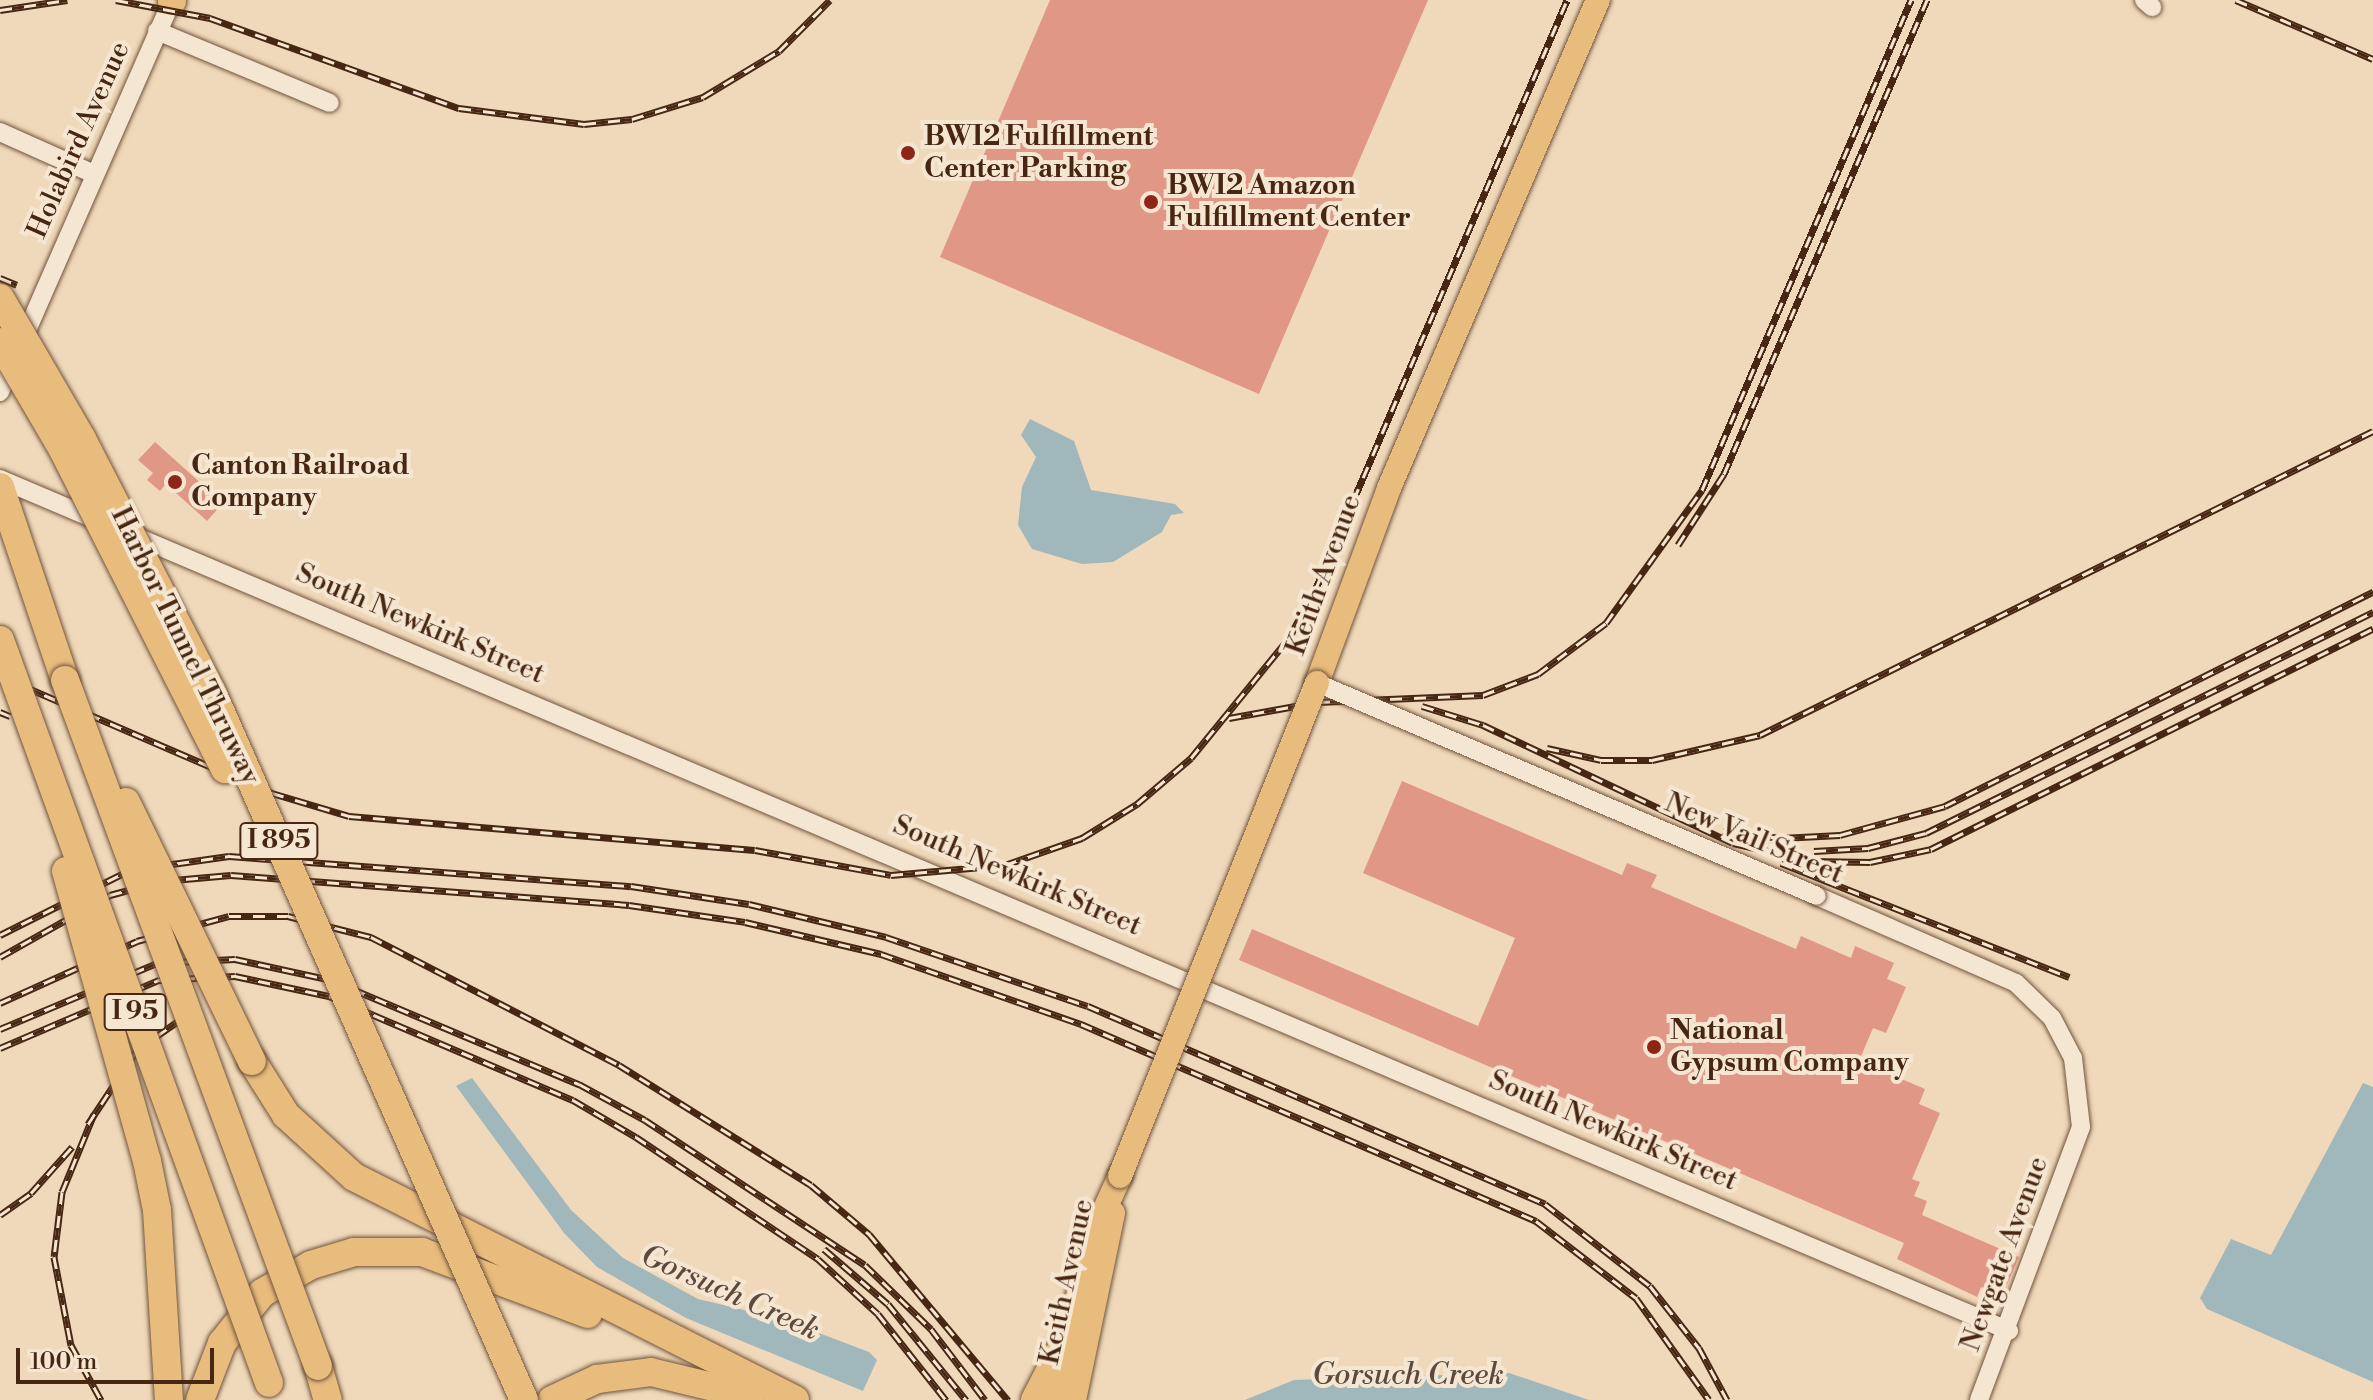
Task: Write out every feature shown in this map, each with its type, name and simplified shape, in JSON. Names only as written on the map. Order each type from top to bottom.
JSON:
[{"type":"highway","name":"Harbor Tunnel Thruway","points":[[0,298],[82,439],[212,692],[524,1400]]},
{"type":"highway","name":"Harbor Tunnel Thruway","points":[[0,342],[192,696],[504,1400]]},
{"type":"highway","name":"I 95","points":[[0,487],[65,680],[328,1400]]},
{"type":"highway","name":"I 95","points":[[0,640],[272,1394]]},
{"type":"highway","points":[[0,648],[147,1161],[159,1239],[169,1400]]},
{"type":"highway","points":[[65,680],[252,1061],[309,1139],[383,1194],[795,1400]]},
{"type":"highway","points":[[200,1400],[222,1343],[262,1293],[311,1265],[375,1250],[422,1252],[731,1369]]},
{"type":"highway","points":[[1035,1400],[1067,1338]]},
{"type":"highway","points":[[552,1400],[597,1379],[651,1372],[704,1379],[760,1400]]},
{"type":"main road","name":"Keith Avenue","points":[[1056,1400],[1089,1244],[1120,1176],[1431,389],[1598,0]]},
{"type":"main road","name":"Keith Avenue","points":[[1074,1400],[1120,1176]]},
{"type":"street","name":"Holabird Avenue","points":[[0,392],[172,0]]},
{"type":"street","points":[[157,31],[330,103]]},
{"type":"street","points":[[0,132],[94,174]]},
{"type":"street","name":"South Newkirk Street","points":[[0,479],[1198,983],[2009,1331]]},
{"type":"street","name":"New Vail Street","points":[[1317,683],[1817,896],[2028,992],[2052,1018],[2073,1058],[2081,1127]]},
{"type":"street","points":[[1198,983],[1297,744]]},
{"type":"street","name":"Newgate Avenue","points":[[1979,1400],[2009,1331],[2081,1127]]},
{"type":"water","points":[[1030,419],[1074,441],[1091,490],[1175,504],[1184,513],[1171,515],[1162,532],[1113,562],[1082,564],[1032,549],[1018,525],[1022,487],[1036,457],[1021,435]]},
{"type":"water","name":"Gorsuch Creek","points":[[472,1078],[571,1210],[623,1258],[698,1299],[782,1319],[869,1352],[877,1360],[863,1391],[686,1318],[597,1267],[564,1233],[456,1086]]},
{"type":"water","points":[[2363,1083],[2373,1087],[2373,1382],[2207,1309],[2200,1298],[2231,1239],[2271,1255]]},
{"type":"water","name":"Gorsuch Creek","points":[[1509,1373],[1589,1400],[1245,1400],[1294,1380]]},
{"type":"building","name":"BWI2 Amazon Fulfillment Center","points":[[1050,0],[1428,0],[1259,394],[940,257]]},
{"type":"building","name":"Canton Railroad Company","points":[[155,442],[223,503],[207,521],[166,484],[160,491],[147,480],[153,473],[138,460]]},
{"type":"building","name":"National Gypsum Company","points":[[1402,781],[1622,875],[1627,863],[1657,875],[1651,887],[1796,949],[1801,936],[1851,958],[1855,946],[1894,963],[1887,979],[1906,987],[1886,1033],[1873,1028],[1859,1061],[1925,1089],[1919,1104],[1940,1113],[1912,1179],[1920,1182],[1914,1196],[1927,1201],[1922,1215],[2019,1257],[2002,1296],[1981,1287],[1977,1297],[1897,1259],[1904,1243],[1239,960],[1252,929],[1478,1026],[1515,938],[1363,873]]},
{"type":"railway","points":[[0,10],[67,0]]},
{"type":"railway","points":[[116,0],[210,18],[459,108],[584,124],[632,119],[703,97],[779,51],[830,0]]},
{"type":"railway","points":[[0,676],[272,793],[349,816],[755,850],[891,875],[1005,865],[1082,838],[1137,804],[1191,758],[1289,638],[1316,588],[1567,0]]},
{"type":"railway","points":[[1229,718],[1318,702],[1483,695],[1538,674],[1606,623],[1702,490],[1911,0]]},
{"type":"railway","points":[[1678,545],[1724,474],[1927,0]]},
{"type":"railway","points":[[2236,0],[2373,59]]},
{"type":"railway","points":[[0,278],[17,285]]},
{"type":"railway","points":[[1547,748],[1601,760],[1652,760],[1760,735],[2373,431]]},
{"type":"railway","points":[[1723,831],[1781,838],[1840,835],[1945,806],[2373,592]]},
{"type":"railway","points":[[1814,851],[1868,848],[1926,833],[2373,612]]},
{"type":"railway","points":[[1422,706],[1483,725],[1733,843],[1812,861],[1870,862],[1931,849],[2373,629]]},
{"type":"railway","points":[[0,712],[10,716]]},
{"type":"railway","points":[[0,935],[130,870],[229,856],[631,886],[749,904],[886,937],[1088,1006],[1545,1204],[1650,1286],[1699,1348],[1727,1400]]},
{"type":"railway","points":[[1781,863],[2069,977]]},
{"type":"railway","points":[[0,957],[110,895],[162,881],[231,875],[629,905],[745,922],[881,954],[1081,1024],[1536,1221],[1636,1298],[1709,1400]]},
{"type":"railway","points":[[0,1003],[137,941],[229,916],[288,916],[371,937],[619,1065],[811,1185],[869,1234],[1008,1400]]},
{"type":"railway","points":[[0,1029],[157,963],[235,959],[331,980],[579,1084],[645,1120],[865,1265],[931,1329],[985,1400]]},
{"type":"railway","points":[[0,1048],[159,980],[235,976],[329,996],[573,1100],[636,1137],[818,1259],[878,1314],[946,1400]]},
{"type":"railway","points":[[88,1124],[137,1050],[181,1019]]},
{"type":"railway","points":[[94,1114],[62,1192],[54,1257],[71,1345],[101,1400]]},
{"type":"railway","points":[[0,1215],[31,1193],[72,1147]]},
{"type":"railway","points":[[824,1249],[888,1304],[966,1400]]},
{"type":"place","name":"BWI2 Fulfillment Center Parking","points":[[908,153]]},
{"type":"place","name":"BWI2 Amazon Fulfillment Center","points":[[1151,202]]},
{"type":"place","name":"Canton Railroad Company","points":[[175,482]]},
{"type":"place","name":"National Gypsum Company","points":[[1654,1047]]}]
